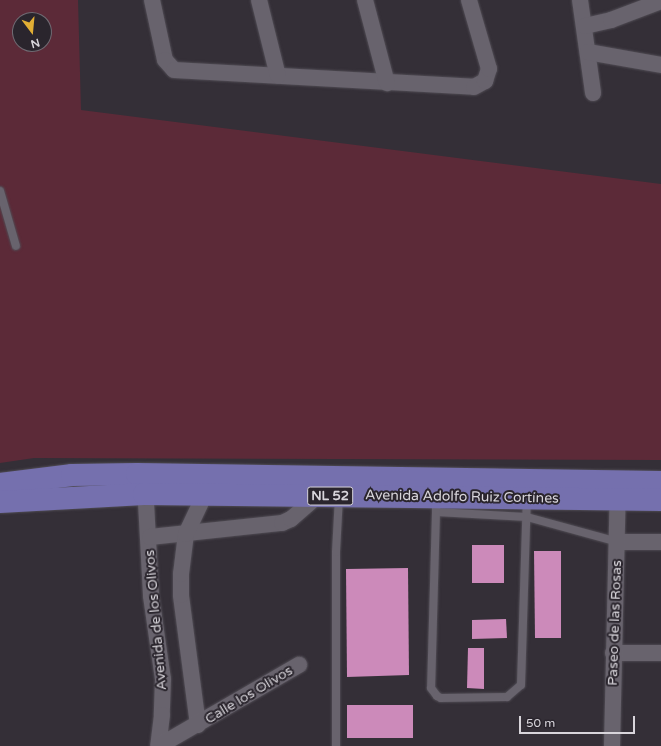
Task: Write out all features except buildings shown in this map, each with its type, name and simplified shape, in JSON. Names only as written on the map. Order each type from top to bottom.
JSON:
[{"type":"main road","points":[[0,484],[72,475],[196,484],[280,475],[618,490],[661,482]]},
{"type":"main road","name":"Avenida Adolfo Ruiz Cortínes","points":[[0,502],[144,494],[196,484],[317,496],[339,496],[436,505],[527,507],[618,490],[661,500]]},
{"type":"street","points":[[152,0],[165,60],[169,66],[180,71],[474,87],[485,81],[489,69],[469,0]]},
{"type":"street","points":[[259,0],[278,76]]},
{"type":"street","points":[[365,0],[387,83]]},
{"type":"street","points":[[580,0],[585,26],[592,92]]},
{"type":"street","points":[[585,26],[611,20],[661,1]]},
{"type":"street","points":[[588,52],[661,65]]},
{"type":"street","name":"Avenida de los Olivos","points":[[159,746],[198,725],[181,595],[186,534],[196,484]]},
{"type":"street","name":"Paseo de las Rosas","points":[[612,746],[613,653],[618,542],[618,490]]},
{"type":"street","name":"Avenida de los Olivos","points":[[144,494],[150,537],[152,596],[163,679],[159,746]]},
{"type":"street","points":[[150,537],[282,523],[296,516],[317,496]]},
{"type":"street","points":[[618,542],[661,542]]},
{"type":"street","points":[[613,653],[661,653]]},
{"type":"street","name":"Calle los Olivos","points":[[198,725],[299,665]]},
{"type":"lane","points":[[0,192],[16,246]]},
{"type":"lane","points":[[336,746],[336,552],[339,496]]},
{"type":"lane","points":[[436,505],[431,688],[437,696],[441,698],[507,697],[521,685],[527,507],[618,542]]},
{"type":"shaded area","points":[[0,0],[78,0],[81,110],[661,184],[661,460],[34,458],[0,463]]}]
